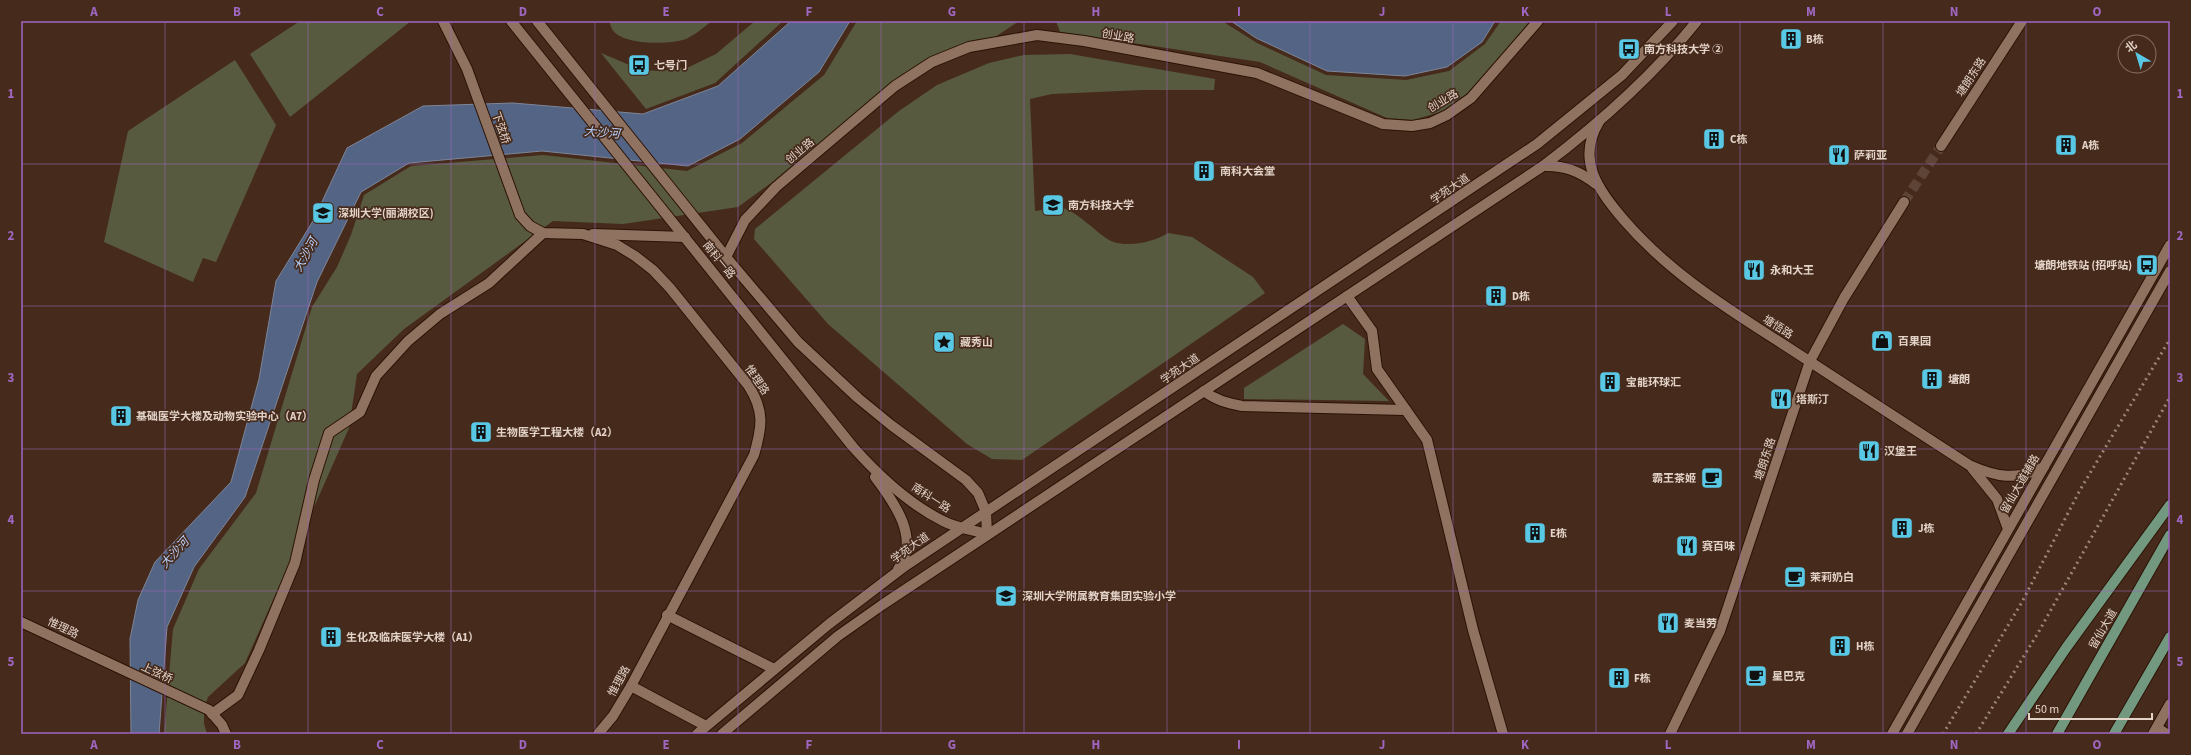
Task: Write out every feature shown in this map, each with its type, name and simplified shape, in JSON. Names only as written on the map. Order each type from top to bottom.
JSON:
[{"type":"main road","points":[[2008,734],[2057,661],[2170,505]]},
{"type":"main road","name":"留仙大道","points":[[2057,734],[2170,535]]},
{"type":"main road","points":[[2114,734],[2170,636]]},
{"type":"street","name":"下弦桥","points":[[443,21],[468,69],[520,215],[530,226],[543,234]]},
{"type":"street","name":"南科一路","points":[[512,21],[853,447],[876,472],[902,493],[943,521],[962,528],[987,534],[986,512],[978,493],[966,480],[891,425],[818,361],[774,316],[537,21]]},
{"type":"street","name":"创业路","points":[[726,257],[745,220],[776,187],[895,86],[932,62],[969,47],[1037,35],[1084,42],[1257,73],[1383,124],[1412,126],[1430,123],[1447,115],[1471,98],[1538,21]]},
{"type":"street","name":"学苑大道","points":[[697,734],[774,669],[894,574],[1537,144],[1622,75],[1673,21]]},
{"type":"street","points":[[722,734],[865,616],[1543,166],[1599,122],[1656,68],[1697,21]]},
{"type":"street","name":"塘朗东路","points":[[1941,146],[2022,21]]},
{"type":"street","name":"塘悟路","points":[[1599,122],[1592,133],[1589,145],[1591,170],[1596,184],[1634,232],[1678,274],[1715,301],[1969,465],[1991,475],[2012,476],[2031,473],[2044,467]]},
{"type":"street","name":"塘悟路","points":[[1543,166],[1570,168],[1596,184]]},
{"type":"street","name":"塘朗东路","points":[[1670,734],[1720,631],[1810,362],[1844,298],[1904,202]]},
{"type":"street","points":[[226,734],[211,712],[238,695],[259,650],[295,563],[314,480],[329,433],[360,412],[376,376],[408,341],[440,314],[465,300],[489,283],[543,234]]},
{"type":"street","name":"惟理路","points":[[543,234],[583,234],[617,245],[653,270],[670,288],[748,385],[757,400],[760,412],[761,425],[754,455],[630,686],[613,716],[598,734]]},
{"type":"street","points":[[583,234],[683,234]]},
{"type":"street","name":"留仙大道辅路","points":[[1892,734],[2170,245]]},
{"type":"street","points":[[1907,734],[2170,271]]},
{"type":"street","points":[[1347,296],[1372,331],[1377,369],[1426,440],[1473,630],[1503,734]]},
{"type":"street","points":[[1204,390],[1212,397],[1226,403],[1242,406],[1406,410]]},
{"type":"street","points":[[853,447],[886,492],[903,522],[906,532],[907,549],[900,566],[894,574]]},
{"type":"street","name":"塘悟路","points":[[1969,465],[1997,499],[2008,529]]},
{"type":"street","points":[[667,615],[774,669]]},
{"type":"street","name":"惟理路","points":[[21,622],[94,657]]},
{"type":"street","name":"上弦桥","points":[[94,657],[211,712]]},
{"type":"street","points":[[630,686],[706,726]]},
{"type":"street","points":[[2167,734],[2155,731],[2170,704]]},
{"type":"green space","points":[[300,21],[411,21],[290,117],[250,54]]},
{"type":"green space","points":[[610,21],[712,21],[686,39],[655,43],[629,40],[619,36],[612,29]]},
{"type":"green space","points":[[755,21],[783,21],[715,83],[646,109],[601,53],[641,70],[661,71],[689,67],[716,54]]},
{"type":"green space","points":[[857,21],[1019,21],[995,37],[968,42],[892,83],[771,183],[738,207],[623,224],[553,221],[404,329],[357,374],[349,428],[245,663],[208,697],[204,708],[204,724],[207,734],[164,734],[173,629],[199,569],[256,493],[312,307],[337,267],[351,235],[364,195],[411,166],[543,155],[687,171],[742,143],[824,75]]},
{"type":"green space","points":[[1056,21],[1222,21],[1257,43],[1326,75],[1406,80],[1449,71],[1485,44],[1501,21],[1530,21],[1466,95],[1444,111],[1413,120],[1387,118],[1260,62],[1060,32]]},
{"type":"green space","points":[[1070,54],[1215,79],[1214,90],[1142,90],[1052,94],[1030,99],[1035,211],[1063,208],[1082,219],[1106,238],[1118,243],[1141,243],[1156,239],[1168,233],[1192,237],[1253,277],[1265,293],[1022,460],[992,459],[967,444],[828,324],[754,239],[755,229],[899,111],[937,85],[989,63],[1024,55]]},
{"type":"green space","points":[[235,60],[276,125],[216,262],[203,258],[193,282],[104,242],[128,131]]},
{"type":"green space","points":[[1343,324],[1365,339],[1363,374],[1389,401],[1244,399],[1244,388]]},
{"type":"water","name":"大沙河","points":[[791,21],[850,21],[819,72],[740,139],[688,166],[542,151],[409,163],[361,192],[317,282],[245,497],[194,567],[167,627],[159,734],[131,734],[130,639],[138,600],[155,562],[231,482],[259,379],[276,281],[313,221],[347,148],[423,106],[513,103],[643,114],[718,86]]},
{"type":"water","points":[[1231,21],[1495,21],[1482,42],[1447,67],[1405,76],[1327,71],[1256,38]]},
{"type":"tunnel","points":[[1904,202],[1941,146]]},
{"type":"railway","points":[[1943,734],[2022,602],[2080,490],[2170,339]]},
{"type":"railway","points":[[1976,734],[2038,633],[2170,397]]},
{"type":"place","name":"B栋","points":[[1791,39]]},
{"type":"place","name":"南方科技大学 ②","points":[[1629,49]]},
{"type":"place","name":"七号门","points":[[639,65]]},
{"type":"place","name":"C栋","points":[[1714,139]]},
{"type":"place","name":"A栋","points":[[2066,145]]},
{"type":"place","name":"萨莉亚","points":[[1839,155]]},
{"type":"place","name":"南科大会堂","points":[[1204,171]]},
{"type":"place","name":"南方科技大学","points":[[1053,205]]},
{"type":"place","name":"深圳大学(丽湖校区)","points":[[323,213]]},
{"type":"place","name":"塘朗地铁站 (招呼站)","points":[[2147,265]]},
{"type":"place","name":"永和大王","points":[[1754,270]]},
{"type":"place","name":"D栋","points":[[1496,296]]},
{"type":"place","name":"百果园","points":[[1882,341]]},
{"type":"place","name":"藏秀山","points":[[944,342]]},
{"type":"place","name":"塘朗","points":[[1932,379]]},
{"type":"place","name":"宝能环球汇","points":[[1610,382]]},
{"type":"place","name":"塔斯汀","points":[[1781,399]]},
{"type":"place","name":"基础医学大楼及动物实验中心（A7）","points":[[121,416]]},
{"type":"place","name":"生物医学工程大楼（A2）","points":[[481,432]]},
{"type":"place","name":"汉堡王","points":[[1869,451]]},
{"type":"place","name":"霸王茶姬","points":[[1712,478]]},
{"type":"place","name":"J栋","points":[[1902,528]]},
{"type":"place","name":"E栋","points":[[1535,533]]},
{"type":"place","name":"赛百味","points":[[1687,546]]},
{"type":"place","name":"茉莉奶白","points":[[1795,577]]},
{"type":"place","name":"深圳大学附属教育集团实验小学","points":[[1006,596]]},
{"type":"place","name":"麦当劳","points":[[1668,623]]},
{"type":"place","name":"生化及临床医学大楼（A1）","points":[[331,637]]},
{"type":"place","name":"H栋","points":[[1840,646]]},
{"type":"place","name":"星巴克","points":[[1756,676]]},
{"type":"place","name":"F栋","points":[[1619,678]]}]
